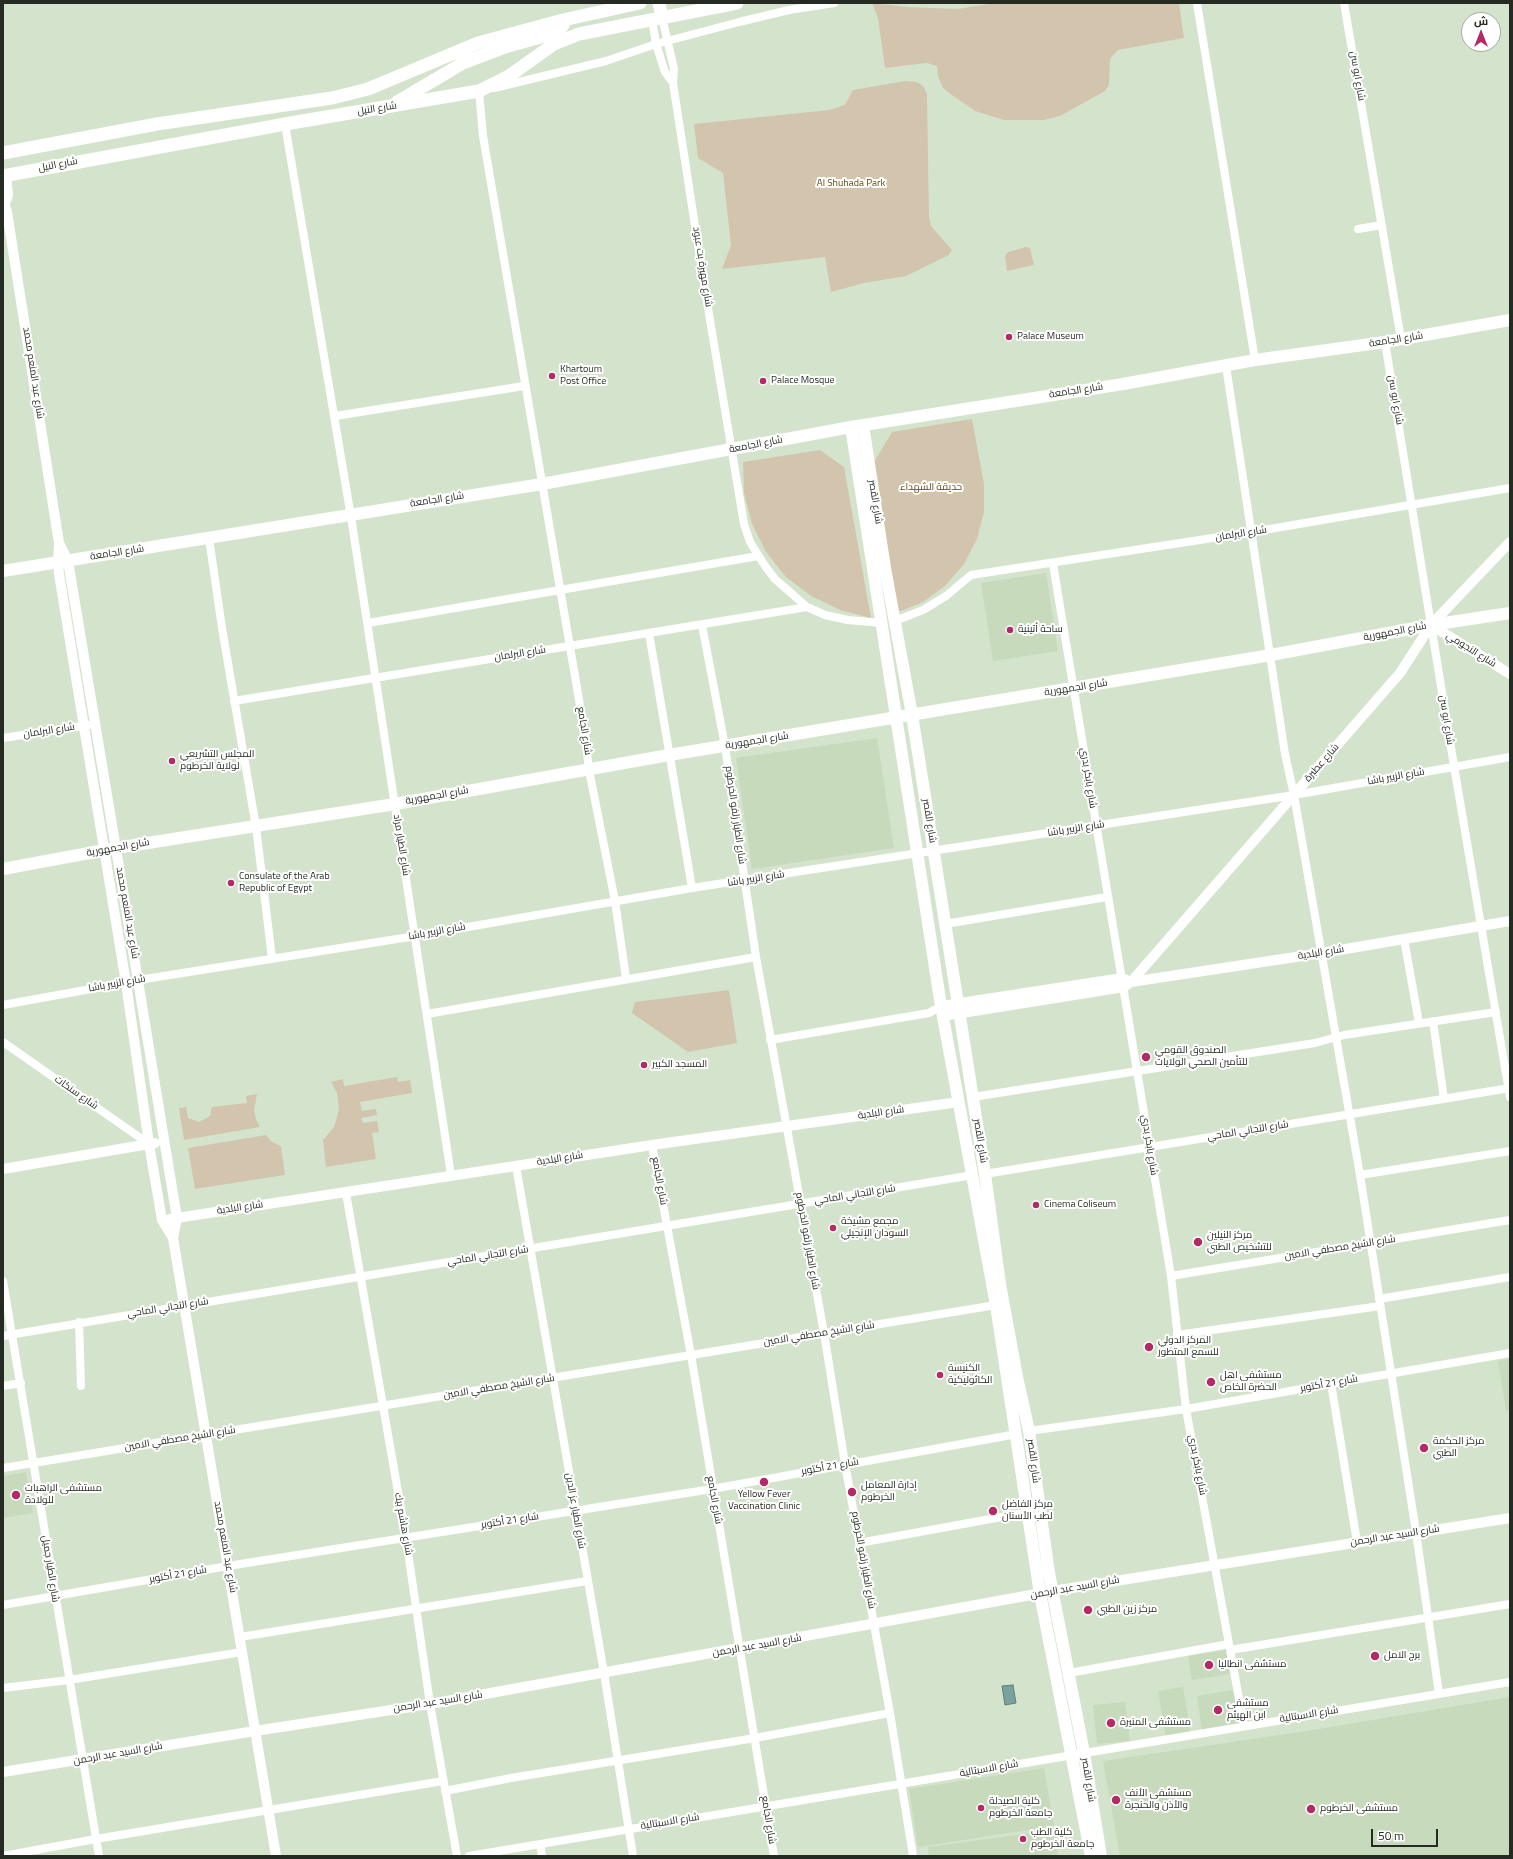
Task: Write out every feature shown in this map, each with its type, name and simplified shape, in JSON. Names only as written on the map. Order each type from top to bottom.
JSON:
[{"type":"main road","name":"شارع النيل","points":[[3,153],[126,130],[332,98],[368,90],[478,43],[563,20],[640,3]]},
{"type":"main road","points":[[648,3],[657,18]]},
{"type":"main road","points":[[657,18],[659,3]]},
{"type":"main road","name":"شارع النيل","points":[[4,176],[285,124],[478,91],[509,76],[540,52],[565,39],[579,34],[737,3]]},
{"type":"main road","points":[[388,107],[463,63],[505,47],[558,32],[561,29],[563,20]]},
{"type":"main road","points":[[124,153],[132,147],[134,142],[132,133],[126,130]]},
{"type":"main road","name":"شارع الجامعة","points":[[3,571],[542,484],[851,427],[1255,360],[1385,342],[1510,320]]},
{"type":"main road","name":"شارع القصر","points":[[863,425],[895,621],[912,714],[985,1174],[1002,1292],[1017,1377],[1029,1431],[1040,1515],[1069,1673],[1091,1856]]},
{"type":"main road","name":"شارع القصر","points":[[851,427],[942,1011],[996,1305],[1017,1434],[1040,1594],[1101,1856]]},
{"type":"main road","name":"شارع الجمهورية","points":[[3,868],[110,849],[395,804],[669,755],[897,718],[912,714],[1271,656],[1431,625],[1510,613]]},
{"type":"street","points":[[478,91],[606,61],[656,44],[789,10],[834,3]]},
{"type":"street","points":[[1197,3],[1255,360]]},
{"type":"street","name":"شارع ابو سن","points":[[1344,3],[1401,339]]},
{"type":"street","points":[[657,18],[668,41],[674,69],[673,83]]},
{"type":"street","points":[[657,18],[656,44],[665,72],[673,83]]},
{"type":"street","name":"شارع مهيرة بت عبود","points":[[673,83],[744,524],[750,542],[758,556],[775,579],[807,607],[825,615],[848,620],[882,623]]},
{"type":"street","name":"شارع الجامع","points":[[478,91],[483,136],[524,386],[542,484],[559,591],[570,646],[589,770],[615,901],[626,978]]},
{"type":"street","name":"شارع الطيار مراد","points":[[285,124],[351,515],[451,1175]]},
{"type":"street","name":"شارع عبد المنعم محمد","points":[[4,176],[8,195],[4,202],[59,543],[95,724],[126,983],[138,1056],[149,1144],[162,1220],[173,1238]]},
{"type":"street","points":[[1358,229],[1382,225]]},
{"type":"street","name":"شارع ابو سن","points":[[1385,342],[1510,1097]]},
{"type":"street","points":[[1226,366],[1285,754],[1294,795],[1360,1175],[1416,1532],[1439,1694]]},
{"type":"street","points":[[335,416],[524,386]]},
{"type":"street","name":"شارع البرلمان","points":[[895,621],[923,610],[946,596],[971,575],[1053,564],[1252,532],[1510,488]]},
{"type":"street","points":[[209,538],[234,701],[256,827],[272,958]]},
{"type":"street","name":"شارع عطبرة","points":[[1126,982],[1294,795],[1400,673],[1431,625],[1510,542]]},
{"type":"street","points":[[368,623],[758,556]]},
{"type":"street","name":"شارع عبد المنعم محمد","points":[[63,561],[83,725],[138,981],[176,1218],[173,1238],[276,1856]]},
{"type":"street","name":"شارع بابكر بدري","points":[[1053,564],[1107,896],[1126,982],[1136,1072],[1171,1276],[1186,1409],[1216,1566],[1244,1726]]},
{"type":"street","name":"شارع البرلمان","points":[[234,701],[376,676],[807,607]]},
{"type":"street","name":"شارع الطيار زلفو الخرطوم","points":[[702,625],[725,746],[744,881],[770,1040],[824,1333],[845,1464],[875,1625],[913,1856]]},
{"type":"street","name":"شارع النجومي","points":[[1431,625],[1510,674]]},
{"type":"street","points":[[649,633],[692,888]]},
{"type":"street","name":"شارع البرلمان","points":[[3,738],[95,724]]},
{"type":"street","name":"شارع الزبير باشا","points":[[3,1005],[272,958],[416,936],[692,888],[1294,795],[1510,757]]},
{"type":"street","points":[[945,924],[1107,896]]},
{"type":"street","name":"شارع البلدية","points":[[770,1040],[929,1013],[1322,953],[1510,921]]},
{"type":"street","points":[[1404,939],[1419,1024]]},
{"type":"street","points":[[427,1014],[626,978],[756,957]]},
{"type":"street","points":[[973,1097],[1315,1043],[1335,1037],[1496,1012]]},
{"type":"street","points":[[1433,1021],[1444,1099]]},
{"type":"street","name":"شارع سنكات","points":[[3,1042],[149,1144]]},
{"type":"street","points":[[138,1056],[150,1054]]},
{"type":"street","name":"شارع التجاني الماحي","points":[[985,1174],[1509,1088]]},
{"type":"street","name":"شارع البلدية","points":[[162,1220],[652,1145],[959,1102]]},
{"type":"street","points":[[3,1169],[164,1142]]},
{"type":"street","name":"شارع الجامع","points":[[652,1145],[691,1355],[774,1856]]},
{"type":"street","points":[[1360,1175],[1510,1151]]},
{"type":"street","name":"شارع الطيار عز الدين","points":[[516,1166],[604,1673],[617,1760],[634,1856]]},
{"type":"street","name":"شارع التجاني الماحي","points":[[3,1336],[80,1322],[973,1175]]},
{"type":"street","name":"شارع هاشم بيك","points":[[346,1193],[406,1538],[430,1704],[457,1856]]},
{"type":"street","name":"شارع الشيخ مصطفي الامين","points":[[1171,1276],[1510,1220]]},
{"type":"street","points":[[1177,1335],[1380,1303],[1510,1277]]},
{"type":"street","name":"شارع الطيار جميل","points":[[3,1281],[21,1383],[54,1597],[99,1856]]},
{"type":"street","name":"شارع الشيخ مصطفي الامين","points":[[3,1468],[996,1305]]},
{"type":"street","points":[[80,1322],[81,1386]]},
{"type":"street","name":"شارع 21 أكتوبر","points":[[1029,1431],[1186,1409],[1510,1352]]},
{"type":"street","points":[[3,1386],[21,1383]]},
{"type":"street","points":[[1331,1383],[1357,1542]]},
{"type":"street","name":"شارع 21 أكتوبر","points":[[3,1605],[228,1566],[712,1489],[1017,1434]]},
{"type":"street","points":[[860,1543],[1028,1512]]},
{"type":"street","name":"شارع السيد عبد الرحمن","points":[[3,1772],[83,1760],[255,1730],[430,1704],[875,1625],[1053,1591],[1510,1518]]},
{"type":"street","points":[[240,1637],[417,1610],[588,1581]]},
{"type":"street","points":[[1069,1673],[1510,1604]]},
{"type":"street","points":[[3,1688],[69,1680],[242,1652]]},
{"type":"street","name":"شارع الاسبتالية","points":[[469,1856],[1510,1682]]},
{"type":"street","points":[[445,1791],[617,1760],[755,1738],[890,1714]]},
{"type":"street","points":[[3,1856],[96,1838],[443,1781]]},
{"type":"street","points":[[540,1844],[542,1856]]},
{"type":"shaded area","points":[[1046,573],[1058,651],[993,661],[981,583]]},
{"type":"shaded area","points":[[877,738],[894,848],[752,869],[736,758]]},
{"type":"shaded area","points":[[1510,1359],[1510,1410],[1506,1410],[1498,1361]]},
{"type":"shaded area","name":"مستشفى الراهبات للولادة","points":[[26,1472],[33,1513],[3,1518],[3,1476]]},
{"type":"shaded area","name":"مستشفى انطاليا","points":[[1226,1650],[1230,1674],[1192,1680],[1188,1656]]},
{"type":"shaded area","points":[[1183,1687],[1191,1734],[1166,1738],[1158,1691]]},
{"type":"shaded area","name":"مستشفى ابن الهيثم","points":[[1233,1690],[1239,1725],[1202,1731],[1197,1696]]},
{"type":"shaded area","name":"مستشفى الخرطوم","points":[[1510,1697],[1510,1856],[1120,1856],[1103,1761],[1307,1731]]},
{"type":"shaded area","name":"مستشفى المنيرة","points":[[1125,1702],[1130,1741],[1097,1744],[1093,1705]]},
{"type":"shaded area","name":"كلية الصيدلة جامعة الخرطوم","points":[[1044,1768],[1054,1826],[918,1847],[909,1789]]},
{"type":"shaded area","name":"كلية الطب جامعة الخرطوم","points":[[1054,1830],[1058,1856],[929,1856],[928,1847]]},
{"type":"green space","points":[[872,3],[907,7],[958,9],[994,3],[1179,3],[1184,38],[1118,50],[1110,59],[1109,85],[1105,91],[1060,116],[1044,120],[1004,120],[975,111],[943,88],[938,76],[937,66],[927,63],[885,68],[878,18]]},
{"type":"green space","name":"Al Shuhada Park","points":[[905,81],[917,82],[923,86],[927,94],[929,217],[931,226],[952,250],[949,255],[906,276],[864,283],[831,292],[825,257],[722,269],[731,245],[723,173],[698,158],[694,124],[829,110],[845,105],[853,90]]},
{"type":"green space","points":[[1026,247],[1030,248],[1034,265],[1007,271],[1005,256],[1008,252]]},
{"type":"green space","name":"حديقة الشهداء","points":[[972,419],[984,484],[984,512],[977,539],[964,564],[945,586],[923,602],[896,613],[874,462],[892,432]]},
{"type":"green space","points":[[820,450],[844,467],[871,618],[840,610],[811,596],[786,577],[766,552],[752,524],[744,493],[743,462]]},
{"type":"green space","points":[[729,990],[737,1043],[688,1052],[632,1013],[635,1002]]},
{"type":"green space","points":[[397,1077],[398,1082],[410,1080],[412,1093],[360,1102],[362,1111],[376,1109],[377,1115],[361,1118],[363,1123],[377,1121],[379,1132],[372,1133],[376,1159],[326,1167],[323,1140],[334,1127],[339,1110],[337,1093],[331,1082],[343,1079],[344,1086]]},
{"type":"green space","points":[[257,1094],[254,1110],[260,1127],[184,1140],[179,1108],[186,1107],[188,1118],[199,1122],[210,1116],[212,1107],[247,1103],[246,1096]]},
{"type":"green space","points":[[266,1135],[272,1142],[281,1146],[285,1175],[195,1189],[188,1148]]},
{"type":"water","points":[[1013,1685],[1016,1703],[1005,1705],[1002,1686]]},
{"type":"place","name":"Palace Museum","points":[[1009,337]]},
{"type":"place","name":"Khartoum Post Office","points":[[552,376]]},
{"type":"place","name":"Palace Mosque","points":[[763,381]]},
{"type":"place","name":"ساحة أتينية","points":[[1010,630]]},
{"type":"place","name":"المجلس التشريعي لولاية الخرطوم","points":[[172,761]]},
{"type":"place","name":"Consulate of the Arab Republic of Egypt","points":[[231,883]]},
{"type":"place","name":"الصندوق القومي للتأمين الصحي الولايات","points":[[1146,1057]]},
{"type":"place","name":"المسجد الكبير","points":[[644,1065]]},
{"type":"place","name":"Cinema Coliseum","points":[[1036,1205]]},
{"type":"place","name":"مجمع مشيخة السودان الإنجيلي","points":[[833,1228]]},
{"type":"place","name":"مركز النيلين للتشخيص الطبي","points":[[1198,1242]]},
{"type":"place","name":"المركز الدولي للسمع المتطور","points":[[1149,1347]]},
{"type":"place","name":"الكنيسة الكاثوليكية","points":[[940,1375]]},
{"type":"place","name":"مستشفى اهل الحضرة الخاص","points":[[1211,1382]]},
{"type":"place","name":"مركز الحكمة الطبي","points":[[1424,1448]]},
{"type":"place","name":"Yellow Fever Vaccination Clinic","points":[[764,1482]]},
{"type":"place","name":"إدارة المعامل الخرطوم","points":[[852,1492]]},
{"type":"place","name":"مستشفى الراهبات للولادة","points":[[16,1495]]},
{"type":"place","name":"مركز الفاضل لطب الأسنان","points":[[993,1511]]},
{"type":"place","name":"مركز زين الطبي","points":[[1088,1610]]},
{"type":"place","name":"برج الامل","points":[[1375,1656]]},
{"type":"place","name":"مستشفى انطاليا","points":[[1209,1665]]},
{"type":"place","name":"مستشفى ابن الهيثم","points":[[1218,1710]]},
{"type":"place","name":"مستشفى المنيرة","points":[[1111,1723]]},
{"type":"place","name":"مستشفى الأنف والأذن والحنجرة","points":[[1116,1800]]},
{"type":"place","name":"كلية الصيدلة جامعة الخرطوم","points":[[981,1808]]},
{"type":"place","name":"مستشفى الخرطوم","points":[[1311,1809]]},
{"type":"place","name":"كلية الطب جامعة الخرطوم","points":[[1023,1839]]}]
